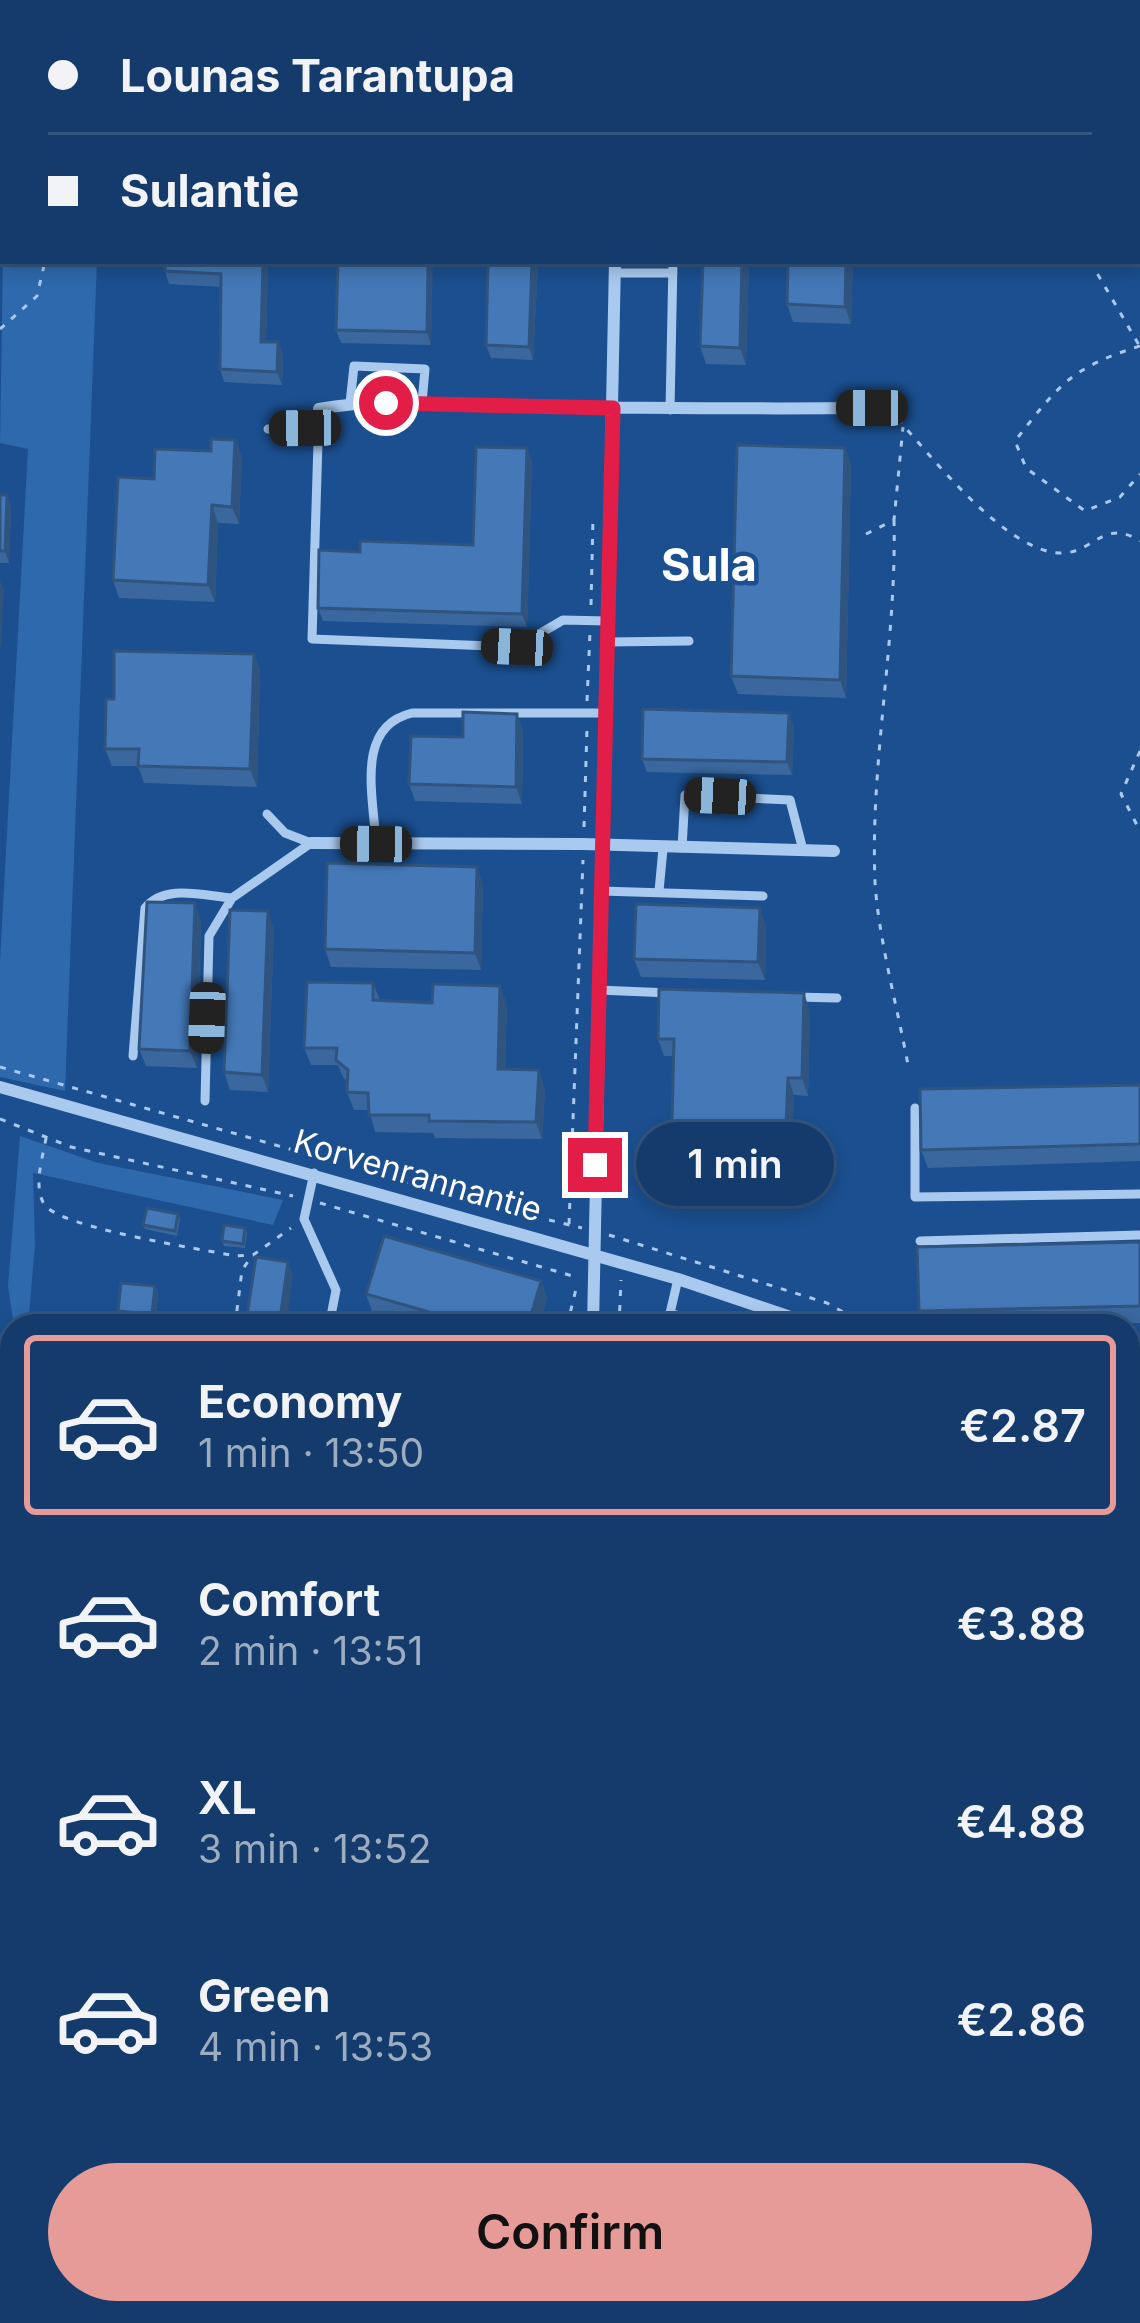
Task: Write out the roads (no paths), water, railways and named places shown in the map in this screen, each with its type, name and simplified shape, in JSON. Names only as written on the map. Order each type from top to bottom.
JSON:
[{"type":"street","points":[[593,1314],[614,267]]},
{"type":"street","points":[[320,409],[422,403],[670,410],[872,408]]},
{"type":"street","points":[[311,843],[834,851]]},
{"type":"street","name":"Korvenrannantie","points":[[0,1087],[314,1173],[782,1314]]},
{"type":"lane","points":[[670,410],[673,264]]},
{"type":"lane","points":[[614,267],[673,274]]},
{"type":"lane","points":[[350,404],[354,366],[425,369],[422,403]]},
{"type":"lane","points":[[320,409],[312,639],[517,647],[562,620],[608,621]]},
{"type":"lane","points":[[268,429],[319,428]]},
{"type":"lane","points":[[607,642],[689,641]]},
{"type":"lane","points":[[376,844],[373,754],[376,736],[392,718],[412,712],[605,713]]},
{"type":"lane","points":[[682,848],[685,795],[790,800],[803,850]]},
{"type":"lane","points":[[266,814],[285,833],[311,843]]},
{"type":"lane","points":[[205,1101],[209,936],[232,898],[311,843]]},
{"type":"lane","points":[[659,891],[663,849]]},
{"type":"lane","points":[[602,891],[764,896]]},
{"type":"lane","points":[[133,1056],[145,908],[152,899],[171,892],[232,898]]},
{"type":"lane","points":[[598,990],[694,994]]},
{"type":"lane","points":[[789,997],[837,998]]},
{"type":"lane","points":[[915,1108],[915,1197],[1140,1194]]},
{"type":"lane","points":[[314,1173],[304,1219],[336,1290],[331,1314]]},
{"type":"lane","points":[[920,1240],[1140,1235]]},
{"type":"lane","points":[[673,1314],[678,1279]]},
{"type":"district","name":"Sula","points":[[709,564]]}]
